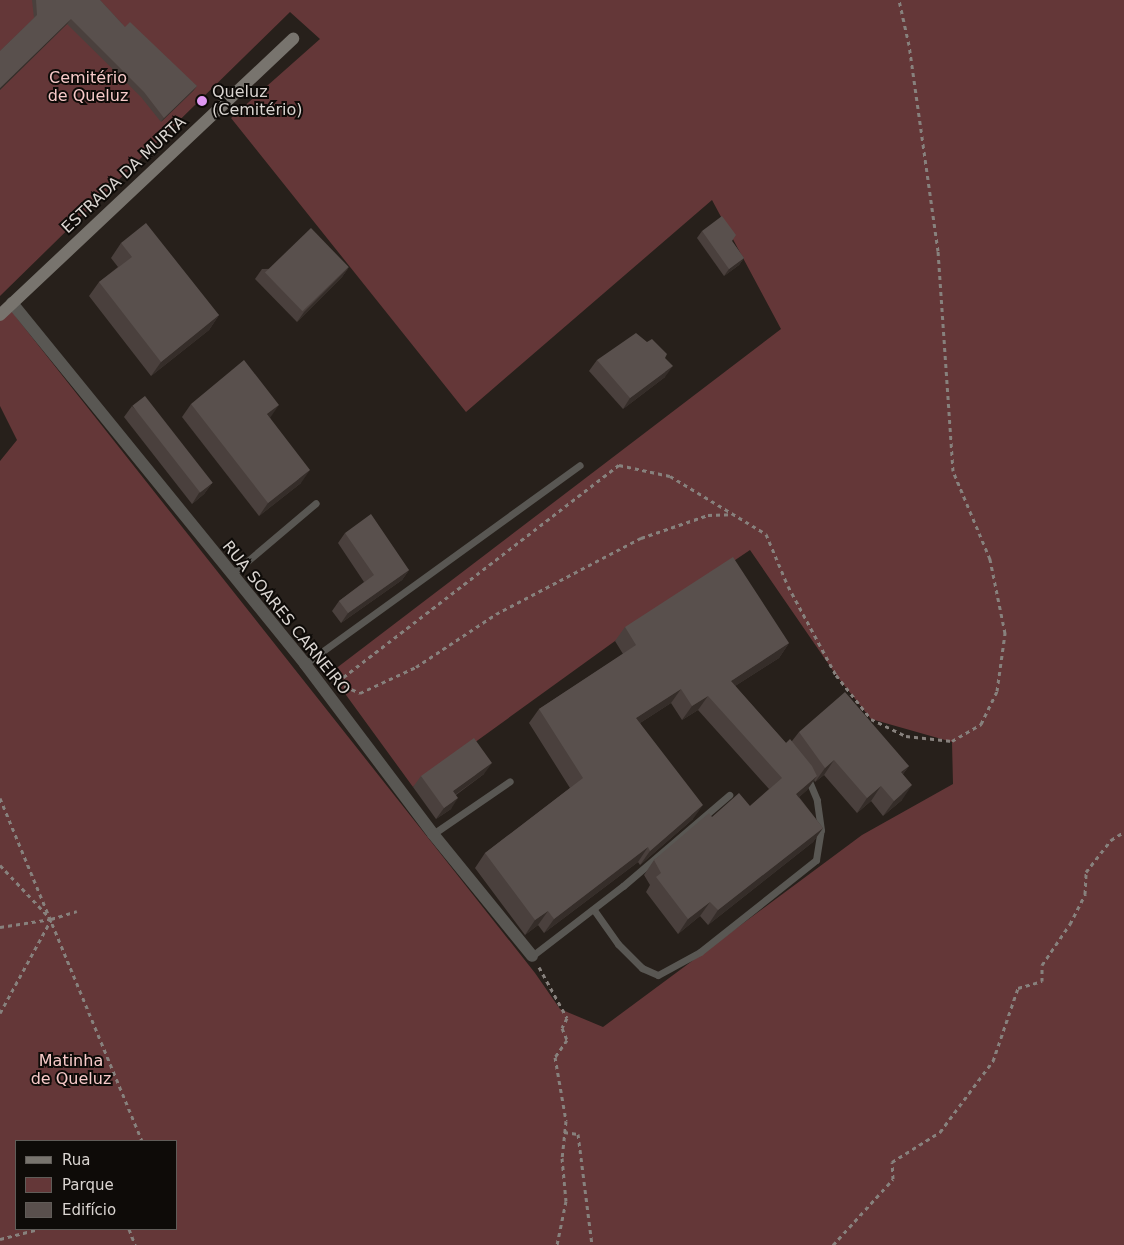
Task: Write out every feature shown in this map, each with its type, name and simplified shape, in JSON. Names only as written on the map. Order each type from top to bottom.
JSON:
[{"type":"street","name":"ESTRADA DA MURTA","points":[[0,315],[293,39]]},
{"type":"street","name":"RUA SOARES CARNEIRO","points":[[12,303],[305,664],[433,834],[532,956]]},
{"type":"lane","points":[[305,664],[580,465]]},
{"type":"lane","points":[[231,575],[316,503]]},
{"type":"lane","points":[[594,910],[618,944],[642,968],[658,975],[700,952],[816,860],[821,830],[817,800],[801,770]]},
{"type":"lane","points":[[433,834],[510,781]]},
{"type":"lane","points":[[532,956],[594,910],[729,795]]},
{"type":"path","points":[[733,514],[708,515],[641,538],[496,614],[416,666],[360,693],[337,682],[619,465],[670,476],[733,514],[766,534],[788,586],[836,675],[871,719],[906,736],[952,742],[981,724],[997,691],[1004,633],[990,559],[953,471],[938,251],[909,45],[899,0]]},
{"type":"path","points":[[0,798],[142,1140]]},
{"type":"path","points":[[833,1245],[893,1179],[892,1162],[940,1132],[993,1061],[1018,988],[1042,981],[1042,966],[1070,924],[1085,894],[1086,872],[1111,840],[1124,832]]},
{"type":"path","points":[[0,865],[51,919]]},
{"type":"path","points":[[0,927],[51,919],[77,911]]},
{"type":"path","points":[[0,1013],[51,919]]},
{"type":"path","points":[[532,956],[567,1018],[562,1028],[567,1040],[555,1057],[566,1121],[562,1158],[566,1201],[556,1245]]},
{"type":"path","points":[[564,1132],[578,1134],[592,1245]]},
{"type":"path","points":[[0,1239],[35,1230]]},
{"type":"path","points":[[129,1230],[135,1245]]},
{"type":"green space","points":[[0,0],[1124,0],[1124,1245],[0,1245],[0,461],[17,440],[0,406],[0,321],[12,303],[16,317],[535,973],[560,1009],[603,1027],[862,835],[953,784],[952,742],[871,719],[836,675],[750,550],[615,641],[413,787],[330,673],[781,329],[712,200],[466,412],[231,118],[320,39],[290,12],[0,296]]},
{"type":"building","points":[[36,0],[100,0],[125,27],[130,22],[197,86],[164,118],[144,92],[71,19],[0,88],[0,51],[37,15]]},
{"type":"building","points":[[722,216],[736,235],[732,241],[744,258],[729,269],[702,231]]},
{"type":"building","points":[[146,223],[219,315],[161,362],[99,282],[132,257],[121,243]]},
{"type":"building","points":[[311,228],[349,267],[302,311],[265,272]]},
{"type":"building","points":[[636,333],[647,342],[652,339],[667,354],[665,358],[673,366],[630,398],[597,360]]},
{"type":"building","points":[[244,360],[279,405],[267,414],[310,470],[268,503],[191,404]]},
{"type":"building","points":[[145,396],[213,483],[200,493],[132,406]]},
{"type":"building","points":[[371,514],[409,570],[348,613],[339,601],[374,575],[345,533]]},
{"type":"building","points":[[733,557],[789,643],[731,681],[786,743],[790,739],[812,766],[817,776],[796,794],[823,828],[718,910],[710,902],[688,919],[656,877],[661,873],[654,860],[709,813],[712,817],[739,793],[750,806],[782,778],[708,696],[692,706],[681,689],[636,718],[703,805],[650,851],[648,847],[554,919],[548,911],[535,920],[485,853],[583,778],[539,709],[636,645],[625,627]]},
{"type":"building","points":[[845,692],[909,766],[901,772],[912,785],[894,801],[881,786],[867,798],[834,760],[825,768],[799,732]]},
{"type":"building","points":[[474,738],[492,763],[453,791],[458,798],[444,808],[421,776]]},
{"type":"place","name":"Queluz (Cemitério)","points":[[202,101]]},
{"type":"park label","name":"Cemitério de Queluz","points":[[88,87]]},
{"type":"park label","name":"Matinha de Queluz","points":[[71,1070]]}]
